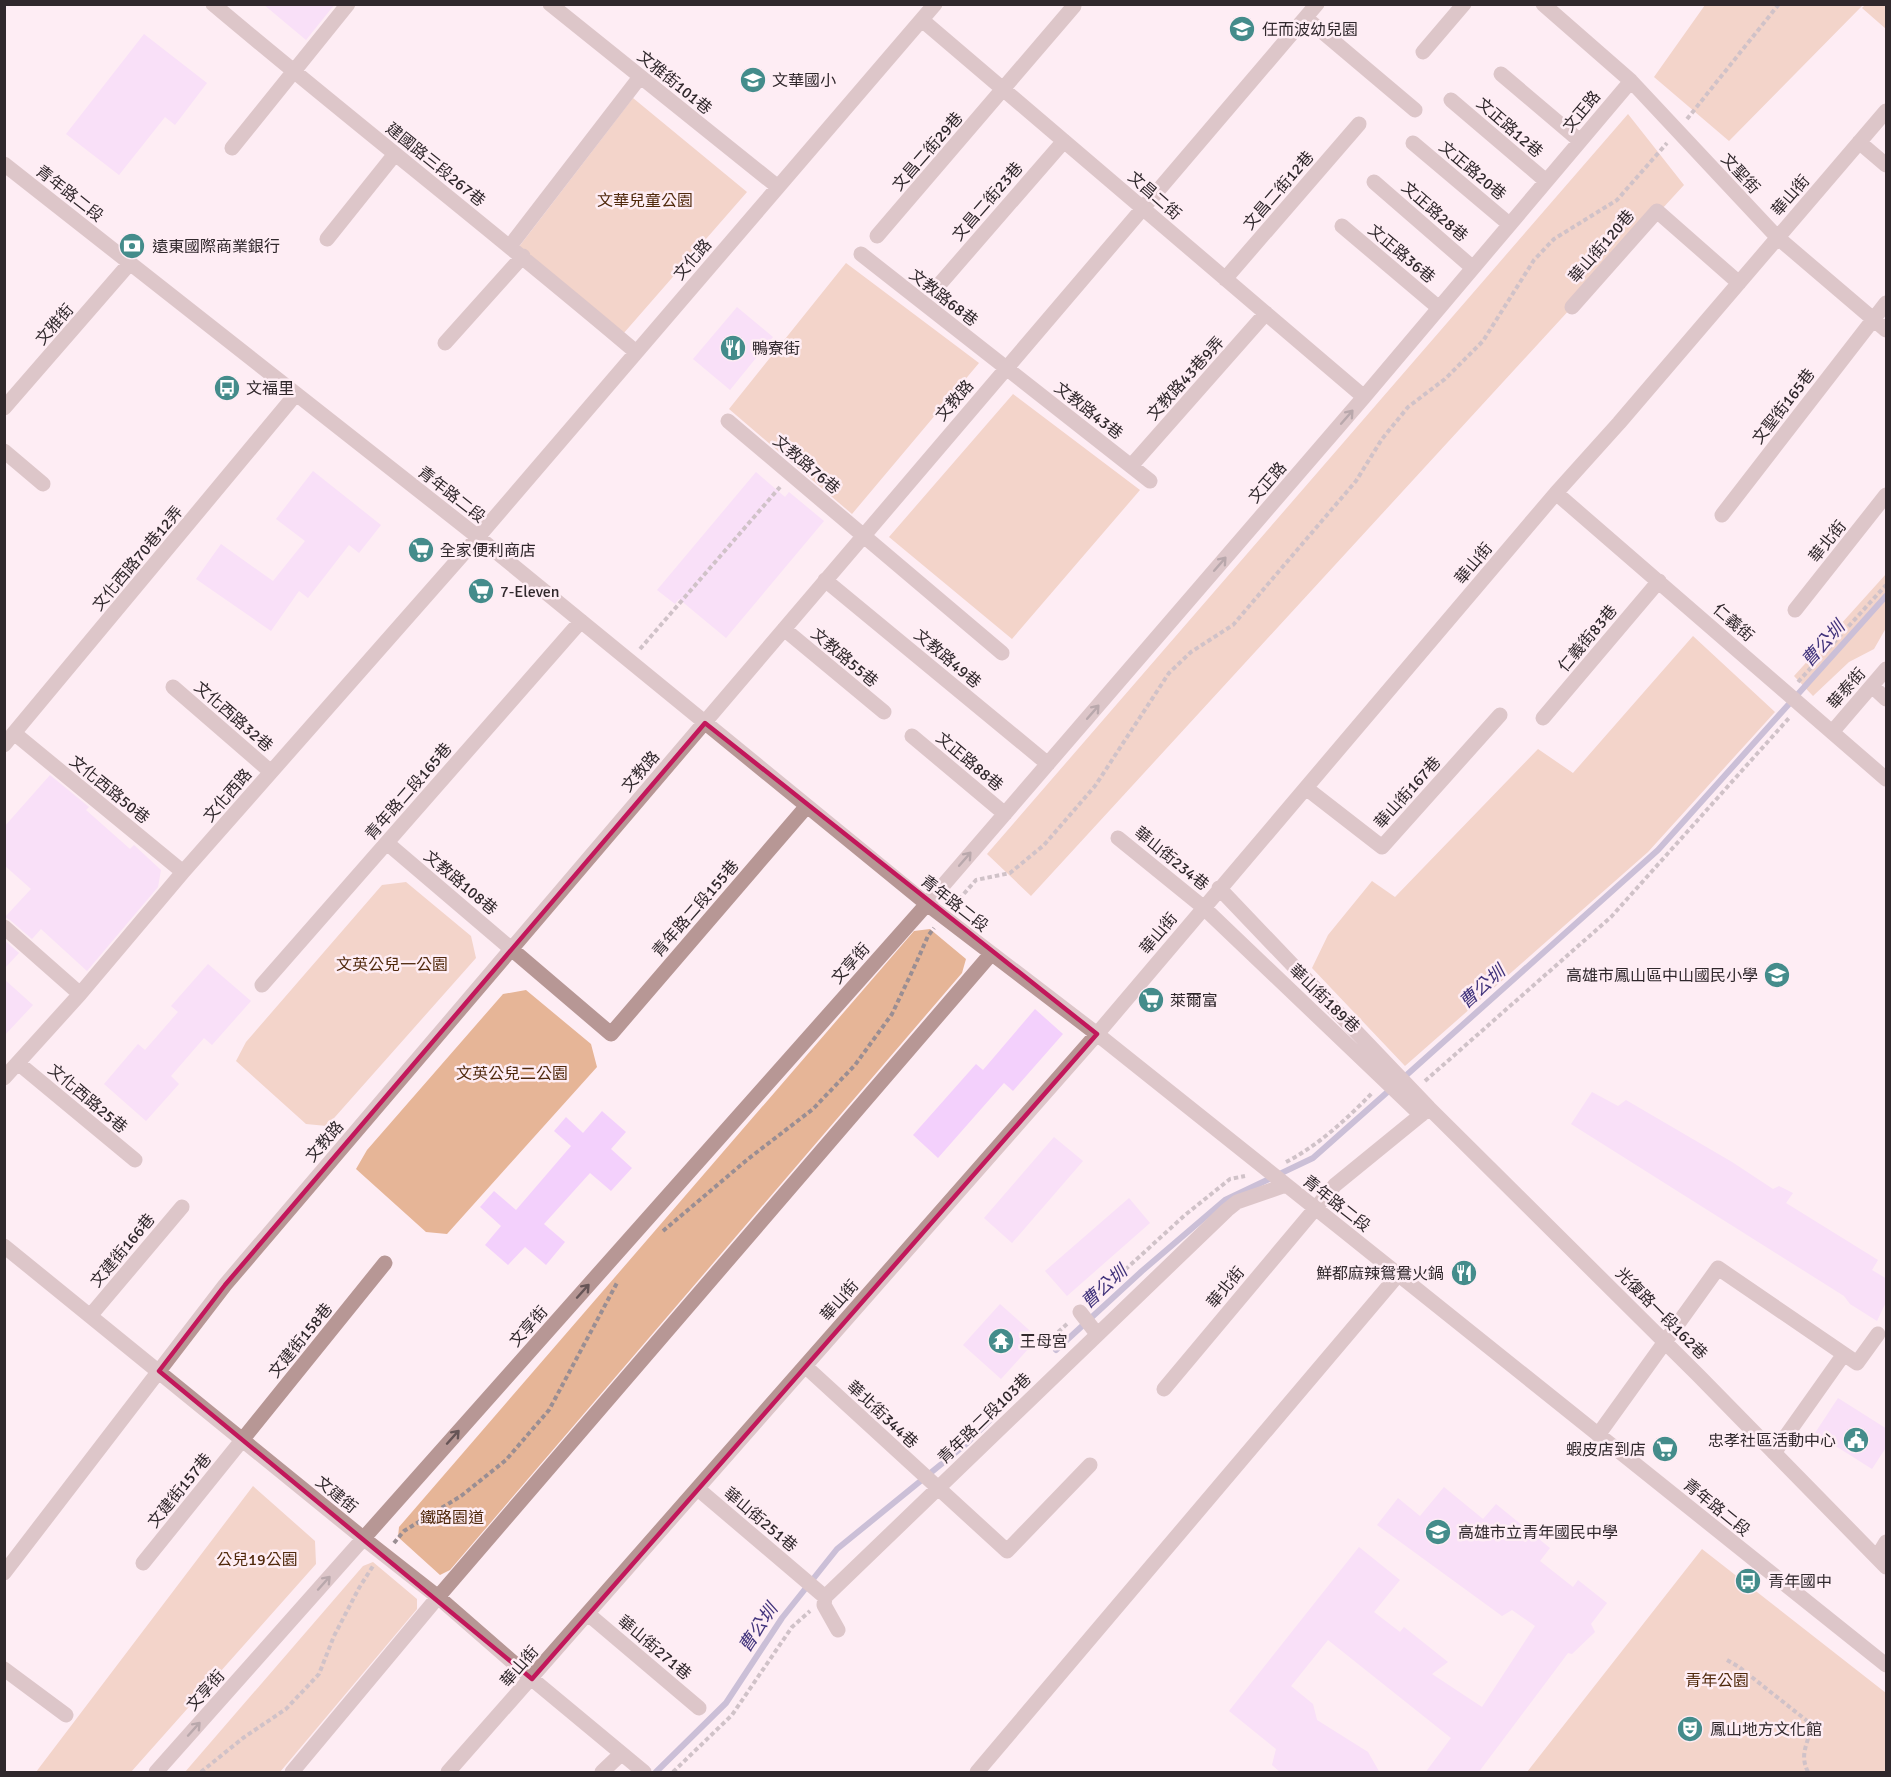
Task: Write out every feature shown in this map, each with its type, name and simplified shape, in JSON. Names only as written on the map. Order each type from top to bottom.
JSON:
[{"type":"street","name":"建國路三段267巷","points":[[213,4],[394,154],[523,256],[636,352]]},
{"type":"street","points":[[232,148],[348,4]]},
{"type":"street","name":"文雅街101巷","points":[[550,4],[778,187]]},
{"type":"street","name":"文化路","points":[[478,537],[935,4]]},
{"type":"street","name":"文昌二街29巷","points":[[877,236],[1074,6],[1071,4]]},
{"type":"street","name":"文教路","points":[[6,1568],[225,1285],[1317,4]]},
{"type":"street","points":[[1423,52],[1464,4]]},
{"type":"street","name":"文聖街","points":[[1543,4],[1630,81],[1777,237],[1887,330]]},
{"type":"street","points":[[1306,18],[1415,110]]},
{"type":"street","name":"文昌二街","points":[[922,20],[1364,397]]},
{"type":"street","points":[[1501,74],[1580,141]]},
{"type":"street","points":[[510,246],[640,77]]},
{"type":"street","name":"文正路","points":[[927,903],[1364,397],[1630,81]]},
{"type":"street","name":"文正路12巷","points":[[1451,100],[1546,181]]},
{"type":"street","name":"華山街","points":[[448,1773],[1096,1034],[1556,492],[1887,111]]},
{"type":"street","name":"文昌二街12巷","points":[[1225,279],[1359,124]]},
{"type":"street","name":"文昌二街23巷","points":[[938,286],[1064,141]]},
{"type":"street","points":[[1859,142],[1887,165]]},
{"type":"street","name":"文正路20巷","points":[[1413,143],[1509,224]]},
{"type":"street","points":[[327,239],[394,154]]},
{"type":"street","name":"青年路二段","points":[[4,164],[478,537],[927,903],[1096,1034],[1887,1665]]},
{"type":"street","name":"文正路28巷","points":[[1374,182],[1473,268]]},
{"type":"street","name":"華山街120巷","points":[[1572,307],[1657,211],[1739,283]]},
{"type":"street","name":"文正路36巷","points":[[1342,226],[1439,308]]},
{"type":"street","name":"文教路68巷","points":[[861,254],[1006,368]]},
{"type":"street","points":[[445,343],[523,256]]},
{"type":"street","name":"文雅街","points":[[4,408],[130,263]]},
{"type":"street","name":"文聖街165巷","points":[[1722,515],[1887,303]]},
{"type":"street","name":"文教路43巷9弄","points":[[1131,466],[1266,313]]},
{"type":"street","name":"文教路43巷","points":[[1006,368],[1150,481]]},
{"type":"street","name":"文化西路70巷12弄","points":[[9,739],[296,394]]},
{"type":"street","name":"文教路76巷","points":[[728,421],[1002,653]]},
{"type":"street","points":[[4,451],[44,484]]},
{"type":"street","name":"仁義街","points":[[1556,492],[1887,779]]},
{"type":"street","name":"華北街","points":[[1795,610],[1887,495]]},
{"type":"street","name":"文化西路","points":[[4,1078],[80,994],[183,872],[478,537]]},
{"type":"street","name":"文教路49巷","points":[[825,579],[1048,764]]},
{"type":"street","name":"仁義街83巷","points":[[1543,718],[1659,581]]},
{"type":"street","name":"青年路二段165巷","points":[[262,985],[581,621]]},
{"type":"street","name":"文教路55巷","points":[[784,629],[884,712]]},
{"type":"street","name":"華泰街","points":[[1833,731],[1887,669]]},
{"type":"street","points":[[1872,686],[1887,699]]},
{"type":"street","name":"文化西路32巷","points":[[173,687],[271,771]]},
{"type":"street","name":"華山街167巷","points":[[1306,788],[1382,847],[1500,715]]},
{"type":"street","name":"文正路88巷","points":[[912,736],[1005,813]]},
{"type":"street","name":"文化西路50巷","points":[[9,739],[183,872]]},
{"type":"street","name":"青年路二段155巷","points":[[611,1034],[807,806]]},
{"type":"street","name":"華山街234巷","points":[[1118,838],[1203,907]]},
{"type":"street","name":"文教路108巷","points":[[387,843],[611,1034]]},
{"type":"street","points":[[1219,888],[1388,1078],[1407,1091],[1425,1112]]},
{"type":"street","name":"文享街","points":[[156,1773],[927,903]]},
{"type":"street","name":"華山街189巷","points":[[1203,907],[1388,1078]]},
{"type":"street","points":[[4,927],[80,994]]},
{"type":"street","points":[[292,1773],[438,1597],[991,954]]},
{"type":"street","name":"文化西路25巷","points":[[18,1063],[135,1160]]},
{"type":"street","name":"華北街","points":[[1164,1389],[1335,1185],[1425,1112]]},
{"type":"street","name":"光復路一段162巷","points":[[1425,1112],[1665,1342],[1882,1562]]},
{"type":"street","name":"青年路二段103巷","points":[[821,1594],[1227,1210],[1237,1202],[1286,1185]]},
{"type":"street","name":"文建街166巷","points":[[90,1316],[182,1207]]},
{"type":"street","name":"文建街","points":[[4,1246],[438,1597],[531,1679],[644,1772]]},
{"type":"street","name":"文建街158巷","points":[[243,1440],[385,1263]]},
{"type":"street","points":[[1598,1435],[1718,1268],[1857,1363],[1878,1334]]},
{"type":"street","points":[[977,1773],[1398,1275]]},
{"type":"street","points":[[1080,1312],[1097,1334]]},
{"type":"street","points":[[1774,1453],[1844,1354]]},
{"type":"street","name":"華北街344巷","points":[[805,1366],[935,1486]]},
{"type":"street","name":"文建街157巷","points":[[143,1563],[243,1440]]},
{"type":"street","points":[[935,1486],[1007,1551],[1090,1465]]},
{"type":"street","name":"華山街251巷","points":[[698,1489],[821,1594]]},
{"type":"street","points":[[1882,1562],[1887,1542]]},
{"type":"street","points":[[821,1594],[824,1605],[838,1630]]},
{"type":"street","name":"華山街271巷","points":[[588,1614],[699,1708]]},
{"type":"street","points":[[4,1669],[66,1714]]},
{"type":"street","points":[[602,1773],[621,1754]]},
{"type":"path","points":[[1693,110],[1779,4]]},
{"type":"path","points":[[976,879],[1010,873],[1044,844],[1095,786],[1169,673],[1191,652],[1233,625],[1356,481],[1382,439],[1408,407],[1445,379],[1483,341],[1534,260],[1554,239],[1617,200],[1671,139]]},
{"type":"path","points":[[630,661],[791,474]]},
{"type":"path","points":[[1407,1091],[1611,917],[1795,699],[1887,585]]},
{"type":"path","points":[[659,1234],[813,1109],[855,1065],[892,1014],[928,936]]},
{"type":"path","points":[[1047,1342],[1185,1215],[1230,1179],[1268,1171],[1298,1156],[1349,1117],[1388,1078]]},
{"type":"path","points":[[404,1531],[461,1496],[506,1460],[549,1410],[621,1275]]},
{"type":"path","points":[[201,1773],[243,1737],[286,1708],[319,1674],[334,1636],[370,1570]]},
{"type":"path","points":[[673,1773],[732,1715],[792,1627],[821,1594]]},
{"type":"path","points":[[1727,1660],[1748,1673],[1811,1726],[1803,1757],[1808,1773]]},
{"type":"highlighted area","points":[[705,723],[1097,1034],[532,1679],[159,1371],[225,1285]]},
{"type":"green space","points":[[1866,4],[1886,5],[1886,29],[1862,8]]},
{"type":"green space","points":[[1705,5],[1863,5],[1729,141],[1654,77]]},
{"type":"green space","name":"文華兒童公園","points":[[633,98],[747,192],[623,334],[518,248]]},
{"type":"green space","points":[[1628,114],[1684,185],[1031,896],[987,854]]},
{"type":"green space","points":[[846,263],[979,363],[852,514],[729,409]]},
{"type":"green space","points":[[1013,394],[1140,490],[1012,639],[889,537]]},
{"type":"green space","points":[[1886,574],[1886,628],[1874,649],[1849,662],[1813,696],[1794,676]]},
{"type":"green space","points":[[1693,636],[1775,712],[1648,852],[1405,1066],[1312,968],[1328,935],[1372,881],[1395,897],[1538,749],[1573,773]]},
{"type":"green space","name":"文英公兒一公園","points":[[406,882],[471,936],[476,958],[327,1126],[306,1124],[236,1061],[246,1042],[382,885]]},
{"type":"green space","name":"鐵路園道","points":[[930,929],[966,959],[962,973],[450,1570],[440,1575],[398,1537],[399,1527],[914,931]]},
{"type":"green space","name":"文英公兒二公園","points":[[526,990],[591,1044],[597,1067],[447,1234],[426,1232],[356,1169],[367,1150],[503,994]]},
{"type":"green space","name":"公兒19公園","points":[[253,1486],[315,1541],[316,1564],[131,1772],[36,1772]]},
{"type":"green space","name":"青年公園","points":[[1702,1549],[1886,1693],[1886,1772],[1527,1772]]},
{"type":"green space","points":[[373,1562],[417,1599],[417,1609],[280,1772],[185,1772],[363,1566]]},
{"type":"building","points":[[263,4],[335,4],[306,40]]},
{"type":"building","points":[[144,34],[207,83],[175,125],[165,117],[119,175],[66,134]]},
{"type":"building","name":"鴨寮街","points":[[737,307],[773,337],[730,390],[693,359]]},
{"type":"building","points":[[313,471],[381,525],[359,553],[349,545],[308,598],[299,591],[271,631],[196,579],[221,544],[273,581],[305,541],[276,519]]},
{"type":"building","points":[[756,472],[785,497],[789,492],[824,521],[726,638],[679,599],[675,604],[657,590]]},
{"type":"building","points":[[50,775],[89,807],[86,810],[130,849],[134,845],[161,870],[158,887],[87,971],[41,929],[32,939],[5,917],[31,889],[4,865],[4,827]]},
{"type":"building","points":[[4,940],[19,953],[4,969]]},
{"type":"building","points":[[208,964],[251,1001],[212,1045],[204,1038],[171,1076],[179,1084],[146,1121],[104,1084],[138,1044],[145,1050],[178,1012],[171,1006]]},
{"type":"building","points":[[4,979],[33,1005],[4,1036]]},
{"type":"building","points":[[1035,1009],[1063,1034],[1013,1091],[1004,1083],[938,1158],[913,1135],[976,1064],[983,1070]]},
{"type":"building","points":[[1592,1092],[1618,1106],[1626,1100],[1732,1162],[1773,1189],[1779,1186],[1793,1193],[1786,1203],[1878,1260],[1872,1270],[1887,1279],[1887,1300],[1877,1321],[1850,1304],[1844,1296],[1571,1124]]},
{"type":"building","points":[[602,1111],[626,1132],[611,1149],[632,1168],[611,1191],[590,1173],[544,1224],[565,1242],[546,1265],[525,1247],[508,1265],[485,1245],[501,1226],[480,1207],[494,1191],[516,1210],[571,1146],[554,1131],[566,1117],[583,1133]]},
{"type":"building","points":[[1054,1137],[1083,1161],[1012,1243],[984,1218]]},
{"type":"building","points":[[1129,1198],[1150,1223],[1067,1296],[1045,1271]]},
{"type":"building","name":"王母宮","points":[[1000,1304],[1038,1338],[1001,1379],[963,1345]]},
{"type":"building","name":"忠孝社區活動中心","points":[[1838,1398],[1887,1429],[1887,1446],[1872,1469],[1815,1433]]},
{"type":"building","points":[[1444,1487],[1483,1519],[1496,1504],[1550,1548],[1540,1561],[1573,1587],[1578,1580],[1607,1603],[1591,1624],[1595,1632],[1572,1654],[1568,1653],[1478,1773],[1425,1773],[1451,1738],[1328,1640],[1291,1686],[1313,1704],[1317,1720],[1368,1752],[1380,1773],[1281,1773],[1272,1765],[1276,1749],[1229,1711],[1359,1547],[1400,1580],[1374,1612],[1400,1632],[1404,1627],[1448,1662],[1432,1674],[1482,1707],[1535,1626],[1512,1610],[1502,1616],[1377,1525],[1398,1498],[1420,1516]]},
{"type":"waterway","name":"曹公圳","points":[[1401,1080],[1658,850],[1886,596]]},
{"type":"waterway","name":"曹公圳","points":[[1056,1350],[1142,1271],[1225,1200],[1313,1158],[1392,1088]]},
{"type":"waterway","name":"曹公圳","points":[[656,1772],[726,1703],[782,1618],[837,1549],[966,1444],[999,1411]]},
{"type":"place","name":"任而波幼兒園","points":[[1242,29]]},
{"type":"place","name":"文華國小","points":[[753,80]]},
{"type":"place","name":"遠東國際商業銀行","points":[[132,246]]},
{"type":"place","name":"鴨寮街","points":[[733,348]]},
{"type":"place","name":"文福里","points":[[227,388]]},
{"type":"place","name":"全家便利商店","points":[[421,550]]},
{"type":"place","name":"7-Eleven","points":[[481,591]]},
{"type":"place","name":"高雄市鳳山區中山國民小學","points":[[1777,975]]},
{"type":"place","name":"萊爾富","points":[[1151,1000]]},
{"type":"place","name":"鮮都麻辣鴛鴦火鍋","points":[[1464,1273]]},
{"type":"place","name":"王母宮","points":[[1001,1341]]},
{"type":"place","name":"忠孝社區活動中心","points":[[1856,1440]]},
{"type":"place","name":"蝦皮店到店","points":[[1665,1449]]},
{"type":"place","name":"高雄市立青年國民中學","points":[[1438,1532]]},
{"type":"place","name":"青年國中","points":[[1748,1581]]},
{"type":"place","name":"鳳山地方文化館","points":[[1690,1729]]}]
